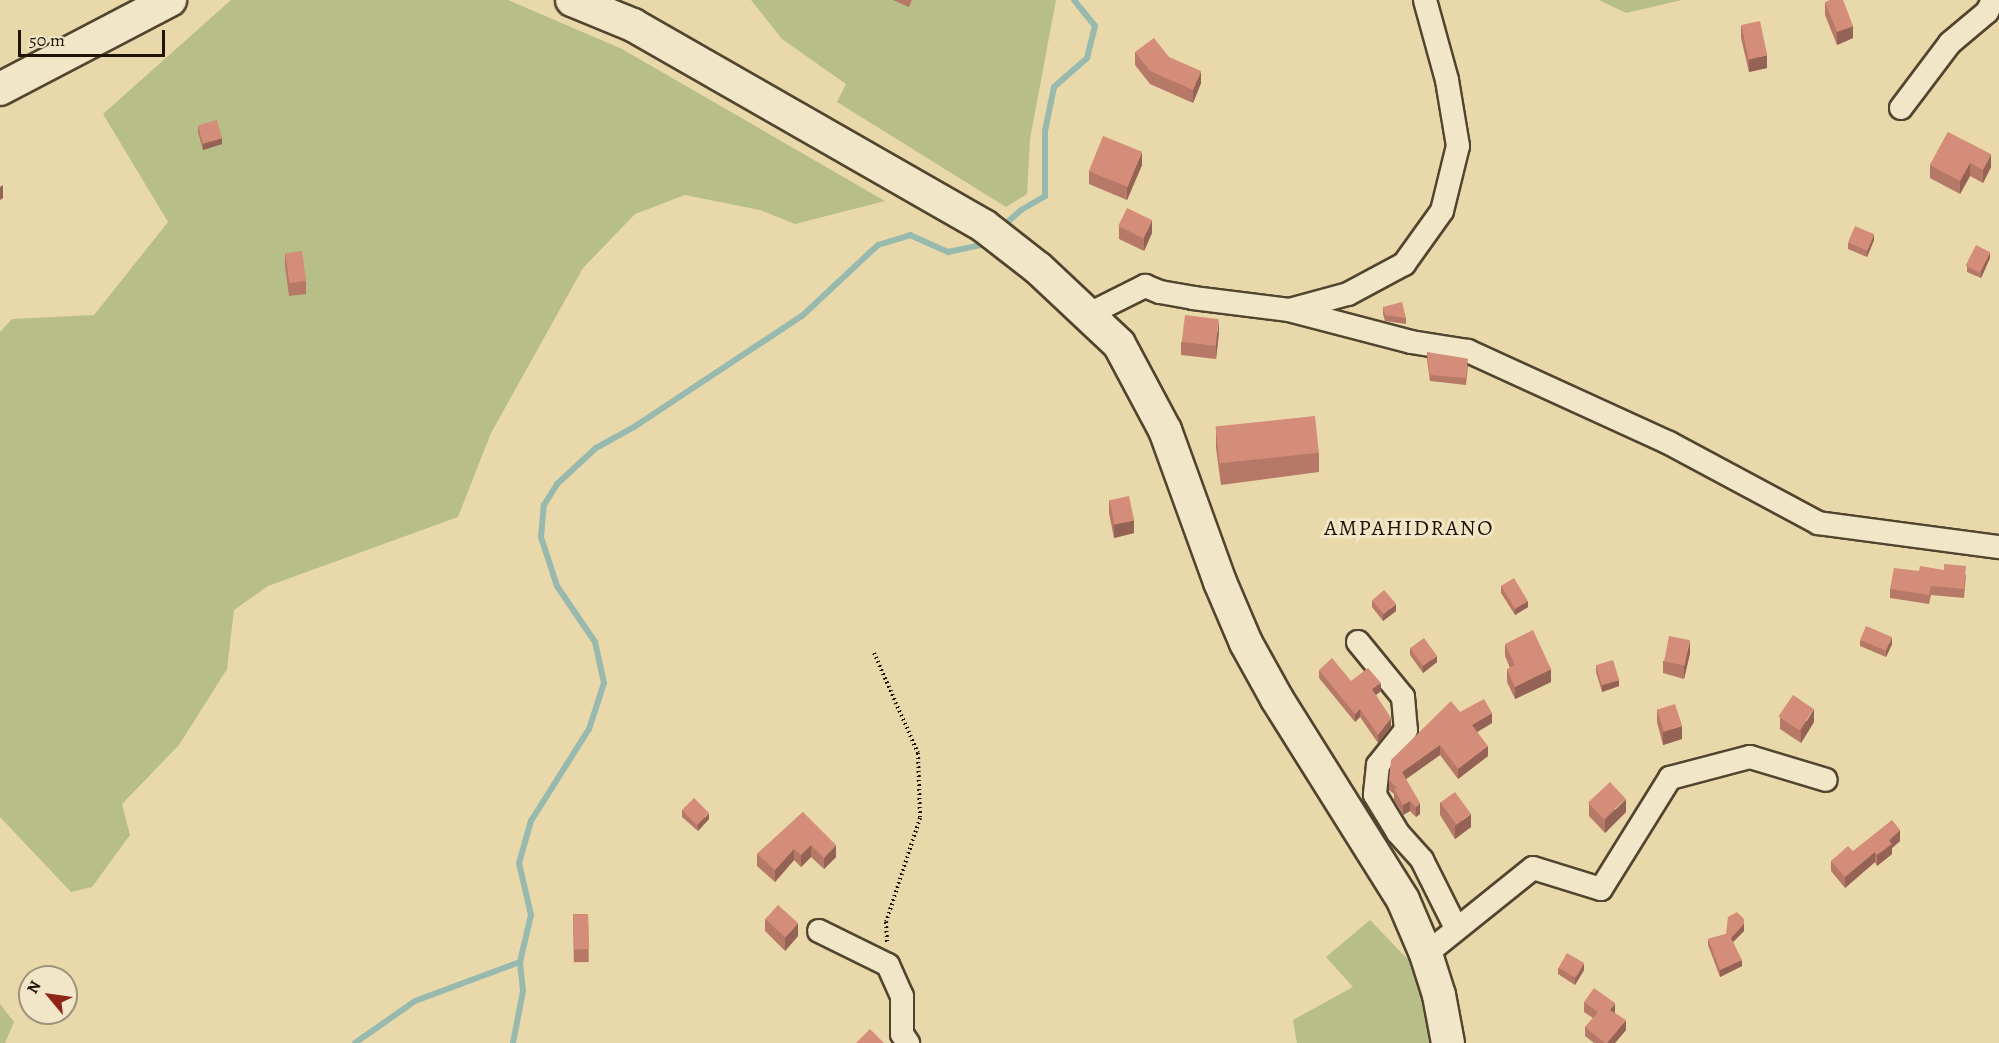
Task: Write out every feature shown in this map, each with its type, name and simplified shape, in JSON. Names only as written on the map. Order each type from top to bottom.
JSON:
[{"type":"street","points":[[0,89],[170,0]]},
{"type":"street","points":[[572,0],[633,25],[995,235],[1038,268],[1119,344],[1165,430],[1220,582],[1246,643],[1277,699],[1403,900],[1426,954],[1439,995],[1448,1043]]},
{"type":"street","points":[[1289,310],[1348,294],[1404,264],[1442,212],[1458,146],[1447,80],[1425,0]]},
{"type":"street","points":[[1901,108],[1950,43],[1987,12],[1993,0]]},
{"type":"street","points":[[1089,314],[1145,286],[1160,292],[1193,298],[1289,310],[1411,342],[1468,351],[1669,443],[1818,523],[1999,547]]},
{"type":"street","points":[[1358,642],[1403,697],[1406,730],[1378,765],[1375,795],[1398,833],[1422,860],[1456,928]]},
{"type":"street","points":[[1426,954],[1533,867],[1600,889],[1670,778],[1750,757],[1826,780]]},
{"type":"street","points":[[819,931],[888,965],[902,996],[902,1034],[908,1043]]},
{"type":"path","points":[[874,653],[918,753],[920,818],[886,922],[888,965]]},
{"type":"green space","points":[[231,0],[508,0],[622,49],[885,201],[795,224],[760,210],[685,195],[635,214],[583,268],[491,433],[458,517],[268,586],[234,610],[227,669],[179,745],[122,804],[130,835],[92,887],[71,892],[0,817],[0,332],[12,319],[94,315],[168,222],[103,114]]},
{"type":"green space","points":[[751,0],[1056,0],[1030,139],[1027,194],[1006,207],[837,102],[846,84],[782,39]]},
{"type":"green space","points":[[1599,0],[1682,0],[1626,13]]},
{"type":"green space","points":[[1370,920],[1417,969],[1437,1043],[1297,1043],[1293,1020],[1353,987],[1326,957]]},
{"type":"green space","points":[[0,1004],[14,1022],[5,1043],[0,1043]]},
{"type":"building","points":[[1843,0],[1853,26],[1837,32],[1825,2]]},
{"type":"building","points":[[1760,21],[1767,55],[1749,59],[1741,25]]},
{"type":"building","points":[[1154,38],[1169,57],[1201,71],[1193,90],[1150,71],[1135,52]]},
{"type":"building","points":[[217,120],[222,138],[203,144],[198,126]]},
{"type":"building","points":[[1948,132],[1991,154],[1983,170],[1970,163],[1960,181],[1930,165]]},
{"type":"building","points":[[1103,136],[1142,152],[1128,187],[1089,171]]},
{"type":"building","points":[[1127,208],[1152,220],[1143,238],[1118,226]]},
{"type":"building","points":[[1855,226],[1874,234],[1867,251],[1848,243]]},
{"type":"building","points":[[1976,245],[1990,252],[1980,273],[1966,265]]},
{"type":"building","points":[[302,251],[306,281],[289,283],[285,253]]},
{"type":"building","points":[[1402,302],[1406,318],[1385,315],[1383,307]]},
{"type":"building","points":[[1185,315],[1219,319],[1215,346],[1182,342]]},
{"type":"building","points":[[1427,352],[1468,359],[1466,378],[1430,375]]},
{"type":"building","points":[[1315,416],[1319,453],[1219,463],[1216,426]]},
{"type":"building","points":[[1129,496],[1134,520],[1115,525],[1109,500]]},
{"type":"building","points":[[1944,564],[1966,566],[1964,589],[1931,586],[1929,595],[1890,589],[1894,568],[1919,571],[1920,566],[1944,570]]},
{"type":"building","points":[[1514,578],[1528,601],[1515,609],[1501,586]]},
{"type":"building","points":[[1384,590],[1396,604],[1384,614],[1372,600]]},
{"type":"building","points":[[1866,626],[1892,637],[1886,651],[1860,640]]},
{"type":"building","points":[[1533,630],[1551,669],[1515,687],[1507,669],[1515,665],[1505,644]]},
{"type":"building","points":[[1669,636],[1690,640],[1685,666],[1664,662]]},
{"type":"building","points":[[1424,638],[1437,656],[1423,666],[1410,648]]},
{"type":"building","points":[[1332,658],[1351,681],[1368,668],[1381,683],[1372,689],[1391,718],[1378,735],[1360,709],[1355,714],[1319,670]]},
{"type":"building","points":[[1613,660],[1619,680],[1602,685],[1596,665]]},
{"type":"building","points":[[1793,695],[1814,709],[1799,731],[1778,717]]},
{"type":"building","points":[[1484,699],[1492,713],[1472,725],[1488,746],[1458,769],[1440,745],[1402,772],[1420,803],[1416,807],[1410,801],[1403,805],[1394,789],[1397,788],[1389,780],[1391,760],[1451,701],[1460,712]]},
{"type":"building","points":[[1675,704],[1682,726],[1664,732],[1657,710]]},
{"type":"building","points":[[1610,782],[1626,799],[1604,819],[1588,802]]},
{"type":"building","points":[[1455,792],[1471,814],[1456,824],[1440,803]]},
{"type":"building","points":[[694,798],[709,813],[697,825],[682,810]]},
{"type":"building","points":[[803,812],[836,845],[824,858],[811,845],[801,855],[794,849],[775,870],[757,854]]},
{"type":"building","points":[[1892,820],[1900,830],[1889,840],[1892,844],[1877,855],[1875,852],[1845,877],[1831,861],[1848,846],[1853,851]]},
{"type":"building","points":[[778,905],[798,923],[785,937],[765,919]]},
{"type":"building","points":[[1737,912],[1744,919],[1744,924],[1731,938],[1742,960],[1720,970],[1708,939],[1726,934],[1728,917]]},
{"type":"building","points":[[588,914],[589,949],[574,950],[573,915]]},
{"type":"building","points":[[1567,953],[1584,963],[1576,978],[1558,968]]},
{"type":"building","points":[[1594,988],[1615,1003],[1610,1010],[1626,1020],[1607,1043],[1585,1027],[1598,1012],[1584,1002]]},
{"type":"building","points":[[870,1029],[884,1043],[856,1043]]},
{"type":"waterway","points":[[1001,228],[1021,210],[1045,196],[1045,131],[1054,87],[1087,58],[1095,26],[1074,0]]},
{"type":"waterway","points":[[513,1043],[523,991],[520,962],[531,915],[519,863],[531,821],[589,729],[604,683],[595,642],[557,586],[541,537],[544,505],[557,484],[596,448],[634,427],[802,316],[878,245],[910,235],[948,252],[981,245],[987,240]]},
{"type":"waterway","points":[[355,1043],[415,1001],[520,962]]},
{"type":"district","name":"AMPAHIDRANO","points":[[1409,529]]}]
